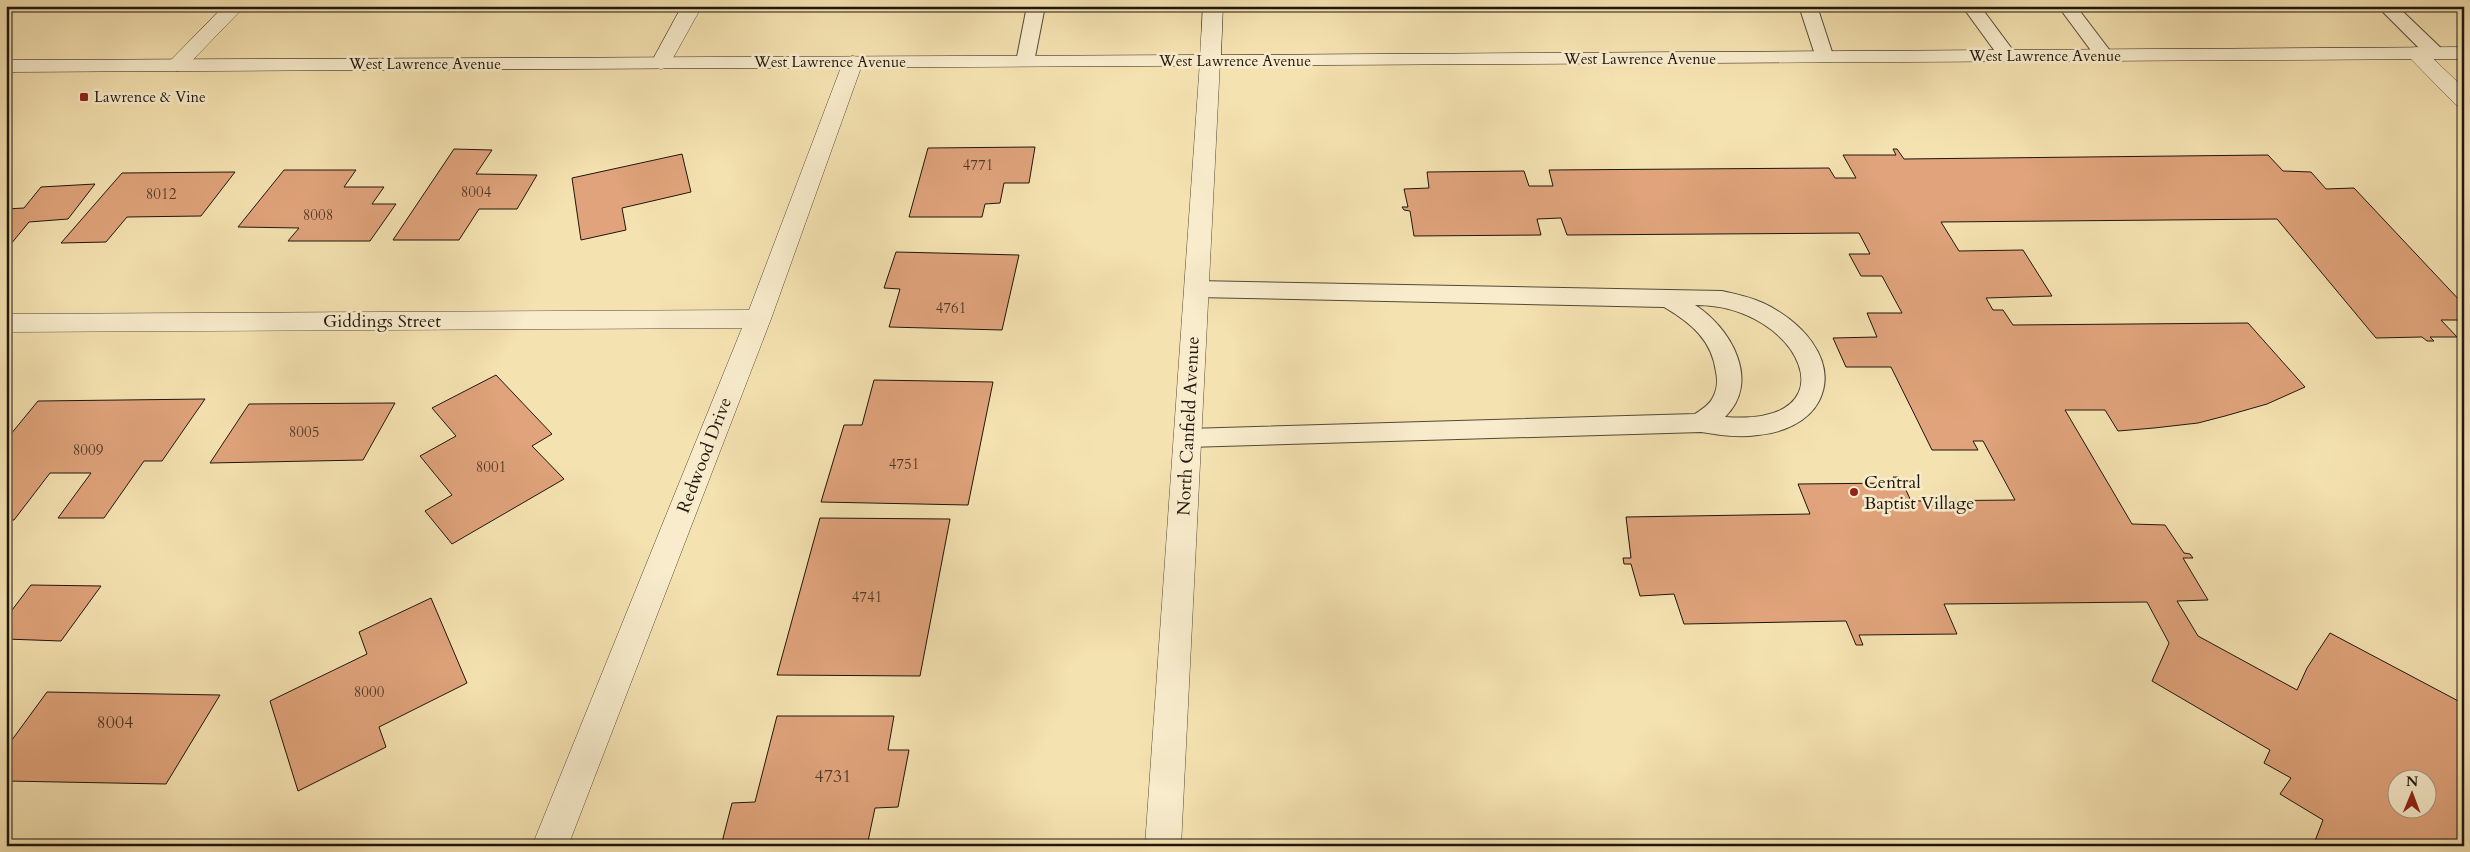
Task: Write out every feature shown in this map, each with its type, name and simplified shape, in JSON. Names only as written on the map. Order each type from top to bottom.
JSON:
[{"type":"street","points":[[176,65],[235,6]]},
{"type":"street","points":[[661,63],[692,6]]},
{"type":"street","name":"North Canfield Avenue","points":[[1163,846],[1213,6]]},
{"type":"street","name":"West Lawrence Avenue","points":[[6,66],[1210,62],[2464,53]]},
{"type":"street","points":[[2416,54],[2464,100]]},
{"type":"street","name":"Redwood Drive","points":[[550,846],[758,319],[853,62]]},
{"type":"street","name":"Giddings Street","points":[[6,323],[758,319]]},
{"type":"lane","points":[[1025,62],[1036,6]]},
{"type":"lane","points":[[1808,6],[1825,58]]},
{"type":"lane","points":[[1971,6],[2009,56]]},
{"type":"lane","points":[[2067,6],[2105,56]]},
{"type":"lane","points":[[2386,6],[2436,54]]},
{"type":"lane","points":[[1188,438],[1701,423],[1741,427],[1764,425],[1790,417],[1808,402],[1815,382],[1812,361],[1800,341],[1780,322],[1754,308],[1725,299],[1696,296],[1668,299],[1196,290]]},
{"type":"lane","points":[[1668,299],[1693,313],[1715,335],[1728,359],[1730,384],[1720,407],[1701,423]]},
{"type":"building","points":[[346,6],[397,6],[395,8],[344,8]]},
{"type":"building","points":[[1320,6],[1411,6],[1320,8]]},
{"type":"building","points":[[1035,147],[1029,183],[1004,183],[1000,203],[985,204],[982,217],[909,217],[928,148]]},
{"type":"building","points":[[454,149],[492,150],[476,174],[537,175],[517,209],[479,209],[459,240],[393,240]]},
{"type":"building","name":"Central Baptist Village","points":[[1893,149],[1897,149],[1904,159],[2268,155],[2283,171],[2311,172],[2326,189],[2354,188],[2464,305],[2464,320],[2441,320],[2457,337],[2430,337],[2434,341],[2427,341],[2422,337],[2376,338],[2277,219],[1941,222],[1959,251],[2023,250],[2052,296],[1986,298],[1993,310],[2003,310],[2013,325],[2248,323],[2305,387],[2267,404],[2225,416],[2198,423],[2154,428],[2118,431],[2105,410],[2065,410],[2132,524],[2165,525],[2184,553],[2190,554],[2193,558],[2183,558],[2208,600],[2177,601],[2198,636],[2297,690],[2307,668],[2330,633],[2464,704],[2464,846],[2313,846],[2323,820],[2280,794],[2291,778],[2264,763],[2270,750],[2152,681],[2169,643],[2147,602],[1944,604],[1957,634],[1859,635],[1863,645],[1856,645],[1846,621],[1684,624],[1674,594],[1640,596],[1631,564],[1624,564],[1623,558],[1631,558],[1626,517],[1810,514],[1798,484],[1896,483],[1893,477],[1900,477],[1911,501],[2015,500],[1983,441],[1973,441],[1978,450],[1932,450],[1891,367],[1846,367],[1833,338],[1877,337],[1867,313],[1902,313],[1882,276],[1861,276],[1849,254],[1870,254],[1859,233],[1567,235],[1561,218],[1537,219],[1541,235],[1414,236],[1410,211],[1404,210],[1402,207],[1408,207],[1404,189],[1429,188],[1427,172],[1524,171],[1529,186],[1553,186],[1549,170],[1829,168],[1835,178],[1856,178],[1843,155],[1896,155]]},
{"type":"building","points":[[682,154],[691,192],[622,208],[626,230],[581,240],[572,178]]},
{"type":"building","points":[[284,170],[356,170],[344,187],[384,187],[372,204],[396,204],[370,241],[288,241],[299,228],[238,227]]},
{"type":"building","points":[[235,172],[201,216],[127,217],[106,242],[61,243],[122,173]]},
{"type":"building","points":[[95,184],[68,219],[29,222],[6,250],[6,209],[24,208],[41,187]]},
{"type":"building","points":[[896,252],[1019,255],[1002,330],[889,327],[900,289],[884,288]]},
{"type":"building","points":[[496,375],[552,434],[532,446],[564,479],[452,544],[425,511],[452,495],[420,456],[456,436],[432,408]]},
{"type":"building","points":[[874,380],[993,382],[968,505],[821,502],[844,425],[862,425]]},
{"type":"building","points":[[205,399],[162,461],[144,461],[104,518],[58,518],[91,473],[50,473],[14,520],[6,520],[6,440],[38,401]]},
{"type":"building","points":[[395,403],[363,460],[210,463],[249,404]]},
{"type":"building","points":[[820,518],[950,519],[920,676],[777,675]]},
{"type":"building","points":[[31,585],[101,586],[61,641],[6,639],[6,618]]},
{"type":"building","points":[[431,598],[467,683],[379,727],[386,747],[298,791],[270,701],[367,654],[359,632]]},
{"type":"building","points":[[47,692],[220,695],[166,784],[6,781],[6,748]]},
{"type":"building","points":[[777,716],[894,716],[888,750],[909,750],[898,807],[875,808],[867,846],[721,846],[732,803],[755,802]]},
{"type":"place","name":"Lawrence & Vine","points":[[84,97]]},
{"type":"place","name":"Central Baptist Village","points":[[1854,492]]}]
